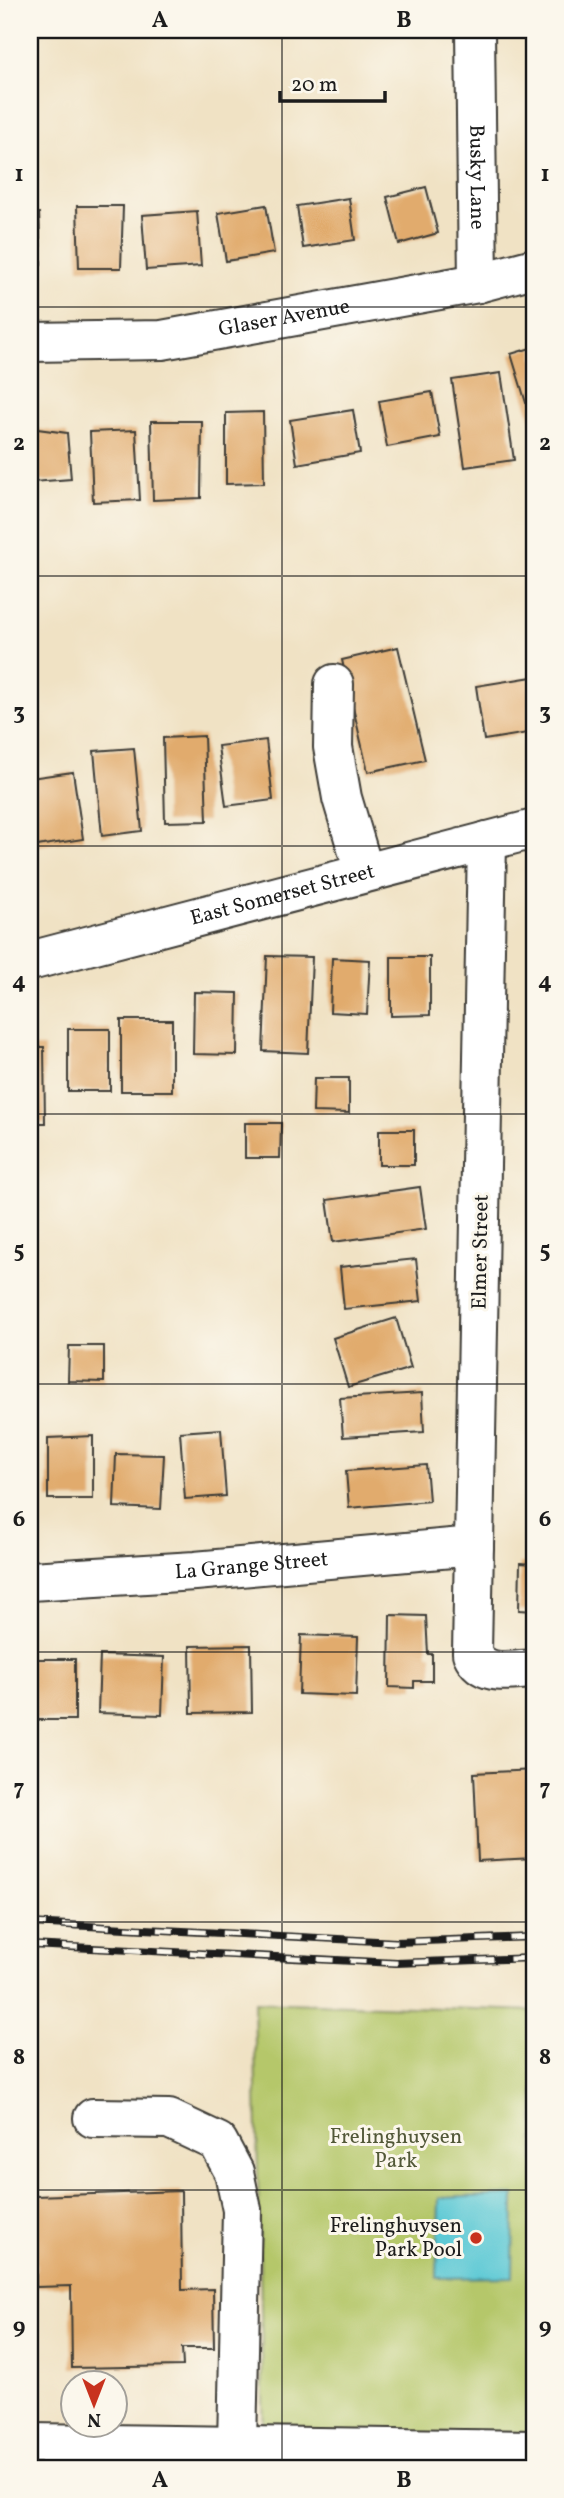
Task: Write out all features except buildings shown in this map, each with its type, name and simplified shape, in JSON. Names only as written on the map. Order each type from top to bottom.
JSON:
[{"type":"street","name":"Busky Lane","points":[[475,30],[478,283]]},
{"type":"street","name":"Glaser Avenue","points":[[30,342],[162,340],[478,283],[534,268]]},
{"type":"street","points":[[334,684],[334,747],[342,798],[364,872]]},
{"type":"street","name":"East Somerset Street","points":[[30,961],[534,829]]},
{"type":"street","name":"Elmer Street","points":[[487,841],[472,1653],[476,1663],[489,1671],[534,1669]]},
{"type":"street","name":"La Grange Street","points":[[30,1581],[195,1572],[474,1546]]},
{"type":"street","points":[[93,2118],[169,2119],[218,2142],[234,2172],[242,2210],[237,2445]]},
{"type":"street","points":[[30,2443],[68,2455],[237,2445],[534,2450]]},
{"type":"green space","name":"Frelinghuysen Park","points":[[254,2002],[534,2011],[534,2444],[264,2441]]},
{"type":"water","name":"Frelinghuysen Park Pool","points":[[514,2195],[513,2277],[437,2278],[439,2198]]},
{"type":"railway","points":[[30,1923],[396,1942],[534,1937]]},
{"type":"railway","points":[[30,1945],[396,1963],[534,1958]]},
{"type":"place","name":"Frelinghuysen Park Pool","points":[[476,2238]]}]
